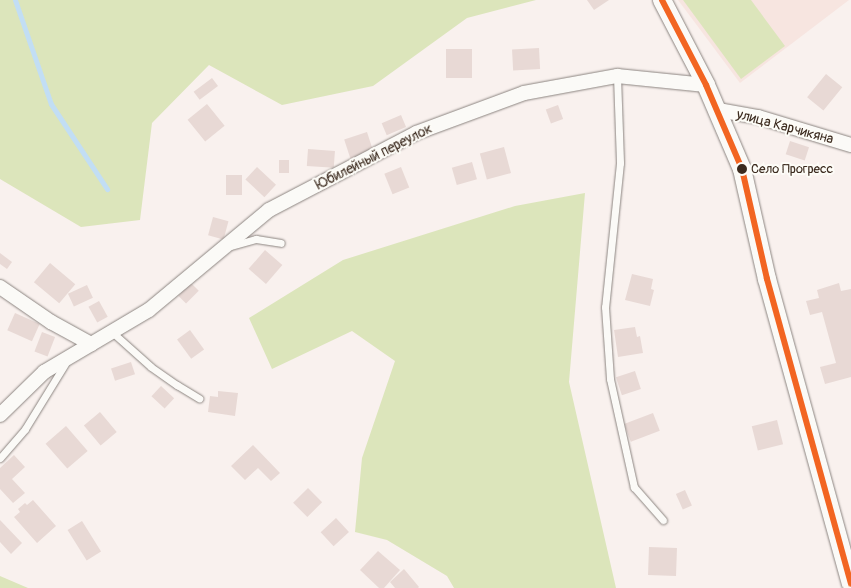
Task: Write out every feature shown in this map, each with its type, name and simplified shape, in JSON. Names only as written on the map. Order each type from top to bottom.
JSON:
[{"type":"street","points":[[662,0],[718,110],[742,169],[767,280],[851,584]]},
{"type":"street","name":"Юбилейный переулок","points":[[0,415],[44,372],[149,310],[269,210],[416,133],[524,93],[617,76],[706,85]]},
{"type":"street","name":"улица Карчикяна","points":[[718,110],[758,117],[851,145]]},
{"type":"street","points":[[0,287],[51,322],[91,344]]},
{"type":"lane","points":[[617,76],[620,163],[605,307],[610,379],[634,487],[664,520]]},
{"type":"lane","points":[[223,248],[256,239],[281,243]]},
{"type":"lane","points":[[112,332],[151,367],[176,386],[200,398]]},
{"type":"lane","name":"Юбилейный переулок","points":[[0,458],[25,429],[69,357]]},
{"type":"shaded area","points":[[678,0],[849,0],[740,83]]},
{"type":"green space","points":[[0,0],[536,0],[467,18],[373,86],[282,105],[209,65],[152,123],[140,220],[81,227],[0,179]]},
{"type":"green space","points":[[683,0],[751,0],[785,46],[741,79]]},
{"type":"green space","points":[[585,193],[569,382],[616,588],[454,588],[447,576],[387,540],[355,532],[362,458],[395,361],[352,331],[272,369],[249,318],[343,260],[515,206]]},
{"type":"green space","points":[[0,576],[28,588],[0,588]]},
{"type":"building","points":[[587,0],[609,0],[594,10]]},
{"type":"building","points":[[539,48],[540,69],[513,70],[512,49]]},
{"type":"building","points":[[446,49],[472,49],[472,78],[446,78]]},
{"type":"building","points":[[826,74],[842,87],[823,111],[807,97]]},
{"type":"building","points":[[212,78],[218,86],[200,100],[194,92]]},
{"type":"building","points":[[207,104],[225,126],[205,141],[188,120]]},
{"type":"building","points":[[558,105],[563,119],[551,124],[546,109]]},
{"type":"building","points":[[401,115],[406,127],[387,135],[382,123]]},
{"type":"building","points":[[367,132],[374,153],[351,160],[344,139]]},
{"type":"building","points":[[790,141],[809,147],[805,160],[786,154]]},
{"type":"building","points":[[504,147],[511,173],[487,180],[480,153]]},
{"type":"building","points":[[308,149],[335,151],[334,168],[307,166]]},
{"type":"building","points":[[279,160],[289,160],[289,173],[279,173]]},
{"type":"building","points":[[472,162],[477,179],[457,185],[452,168]]},
{"type":"building","points":[[257,167],[276,185],[264,197],[245,179]]},
{"type":"building","points":[[401,167],[409,187],[393,194],[384,174]]},
{"type":"building","points":[[226,175],[242,175],[242,195],[226,195]]},
{"type":"building","points":[[213,217],[228,221],[224,239],[208,235]]},
{"type":"building","points":[[265,250],[282,265],[266,284],[249,269]]},
{"type":"building","points":[[0,253],[12,262],[7,269],[0,264]]},
{"type":"building","points":[[50,263],[75,284],[59,303],[34,282]]},
{"type":"building","points":[[632,274],[653,279],[651,289],[654,290],[650,306],[625,300]]},
{"type":"building","points":[[191,283],[199,291],[186,304],[178,296]]},
{"type":"building","points":[[839,283],[841,291],[851,289],[851,377],[825,384],[820,367],[836,363],[822,312],[810,315],[806,301],[819,298],[817,290]]},
{"type":"building","points":[[87,285],[93,298],[74,307],[68,294]]},
{"type":"building","points":[[99,301],[108,317],[97,323],[89,307]]},
{"type":"building","points":[[15,313],[40,324],[32,341],[7,330]]},
{"type":"building","points":[[635,327],[637,337],[640,336],[643,353],[618,357],[614,330]]},
{"type":"building","points":[[190,330],[204,349],[191,359],[177,339]]},
{"type":"building","points":[[42,332],[55,337],[48,357],[34,352]]},
{"type":"building","points":[[131,362],[135,374],[115,381],[111,368]]},
{"type":"building","points":[[635,371],[641,389],[622,395],[616,377]]},
{"type":"building","points":[[161,386],[174,398],[165,409],[151,396]]},
{"type":"building","points":[[218,391],[238,393],[235,416],[208,412],[210,396],[218,397]]},
{"type":"building","points":[[100,412],[117,432],[101,445],[84,425]]},
{"type":"building","points":[[653,413],[660,431],[631,442],[624,424]]},
{"type":"building","points":[[777,420],[783,444],[758,451],[752,426]]},
{"type":"building","points":[[66,426],[88,451],[67,469],[46,444]]},
{"type":"building","points":[[253,445],[280,473],[271,481],[258,468],[245,480],[231,466]]},
{"type":"building","points":[[14,455],[25,467],[12,479],[25,493],[13,503],[0,489],[0,468]]},
{"type":"building","points":[[308,488],[322,502],[307,517],[293,503]]},
{"type":"building","points":[[685,490],[692,506],[683,510],[676,494]]},
{"type":"building","points":[[33,500],[56,526],[37,543],[14,517],[20,512],[18,509],[25,503],[27,505]]},
{"type":"building","points":[[336,518],[349,532],[334,546],[321,532]]},
{"type":"building","points":[[0,520],[22,543],[11,554],[0,542]]},
{"type":"building","points":[[82,521],[101,552],[87,561],[68,530]]},
{"type":"building","points":[[649,547],[677,548],[676,576],[648,575]]},
{"type":"building","points":[[378,551],[400,570],[384,588],[379,588],[360,570]]},
{"type":"building","points":[[404,569],[418,588],[395,588],[390,582]]},
{"type":"waterway","points":[[15,0],[51,104],[107,189]]},
{"type":"transit line","points":[[662,0],[706,85],[742,169],[767,279],[851,584]]},
{"type":"place","name":"Село Прогресс","points":[[742,169]]}]
